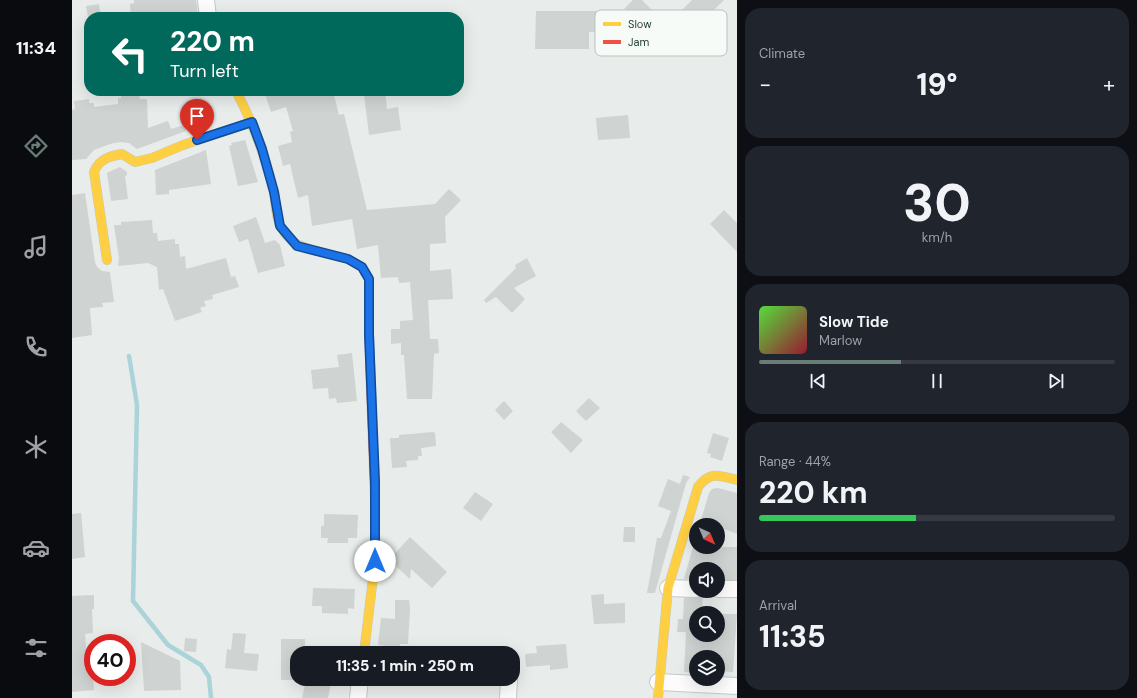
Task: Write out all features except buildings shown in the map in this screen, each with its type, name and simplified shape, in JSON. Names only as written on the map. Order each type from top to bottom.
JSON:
[{"type":"street","points":[[206,0],[207,12]]},
{"type":"street","points":[[239,96],[252,122],[262,149],[274,192],[280,226],[297,246],[348,259],[362,267],[369,279],[369,334],[375,481],[375,561],[365,646]]},
{"type":"street","points":[[107,260],[94,172],[95,167],[100,161],[122,154],[134,162],[152,158],[183,145],[252,122]]},
{"type":"street","points":[[658,698],[658,682],[668,588],[698,487],[705,478],[718,475],[737,480]]},
{"type":"street","points":[[668,588],[689,589]]},
{"type":"street","points":[[725,589],[737,590]]},
{"type":"street","points":[[658,682],[737,686]]},
{"type":"street","points":[[358,698],[359,686]]},
{"type":"street","points":[[508,698],[509,686]]},
{"type":"waterway","points":[[129,356],[137,405],[133,601],[168,645],[201,665],[209,677],[211,698]]},
{"type":"traffic: slow","points":[[238,96],[263,152],[274,191],[277,214],[281,227],[288,237],[296,244],[317,251]]},
{"type":"traffic: slow","points":[[107,260],[94,172],[102,161],[109,157],[122,154],[135,162],[152,158],[183,145],[252,122]]},
{"type":"traffic: slow","points":[[658,698],[668,588],[698,487],[702,482],[711,476],[720,476],[737,480]]},
{"type":"traffic: slow","points":[[365,646],[375,561],[375,500]]},
{"type":"traffic: jam","points":[[317,251],[348,259],[362,267],[369,279],[369,334],[375,500]]},
{"type":"route","points":[[197,140],[252,122],[262,149],[274,192],[280,226],[297,246],[348,259],[362,267],[369,279],[369,334],[375,481],[375,561]]}]
